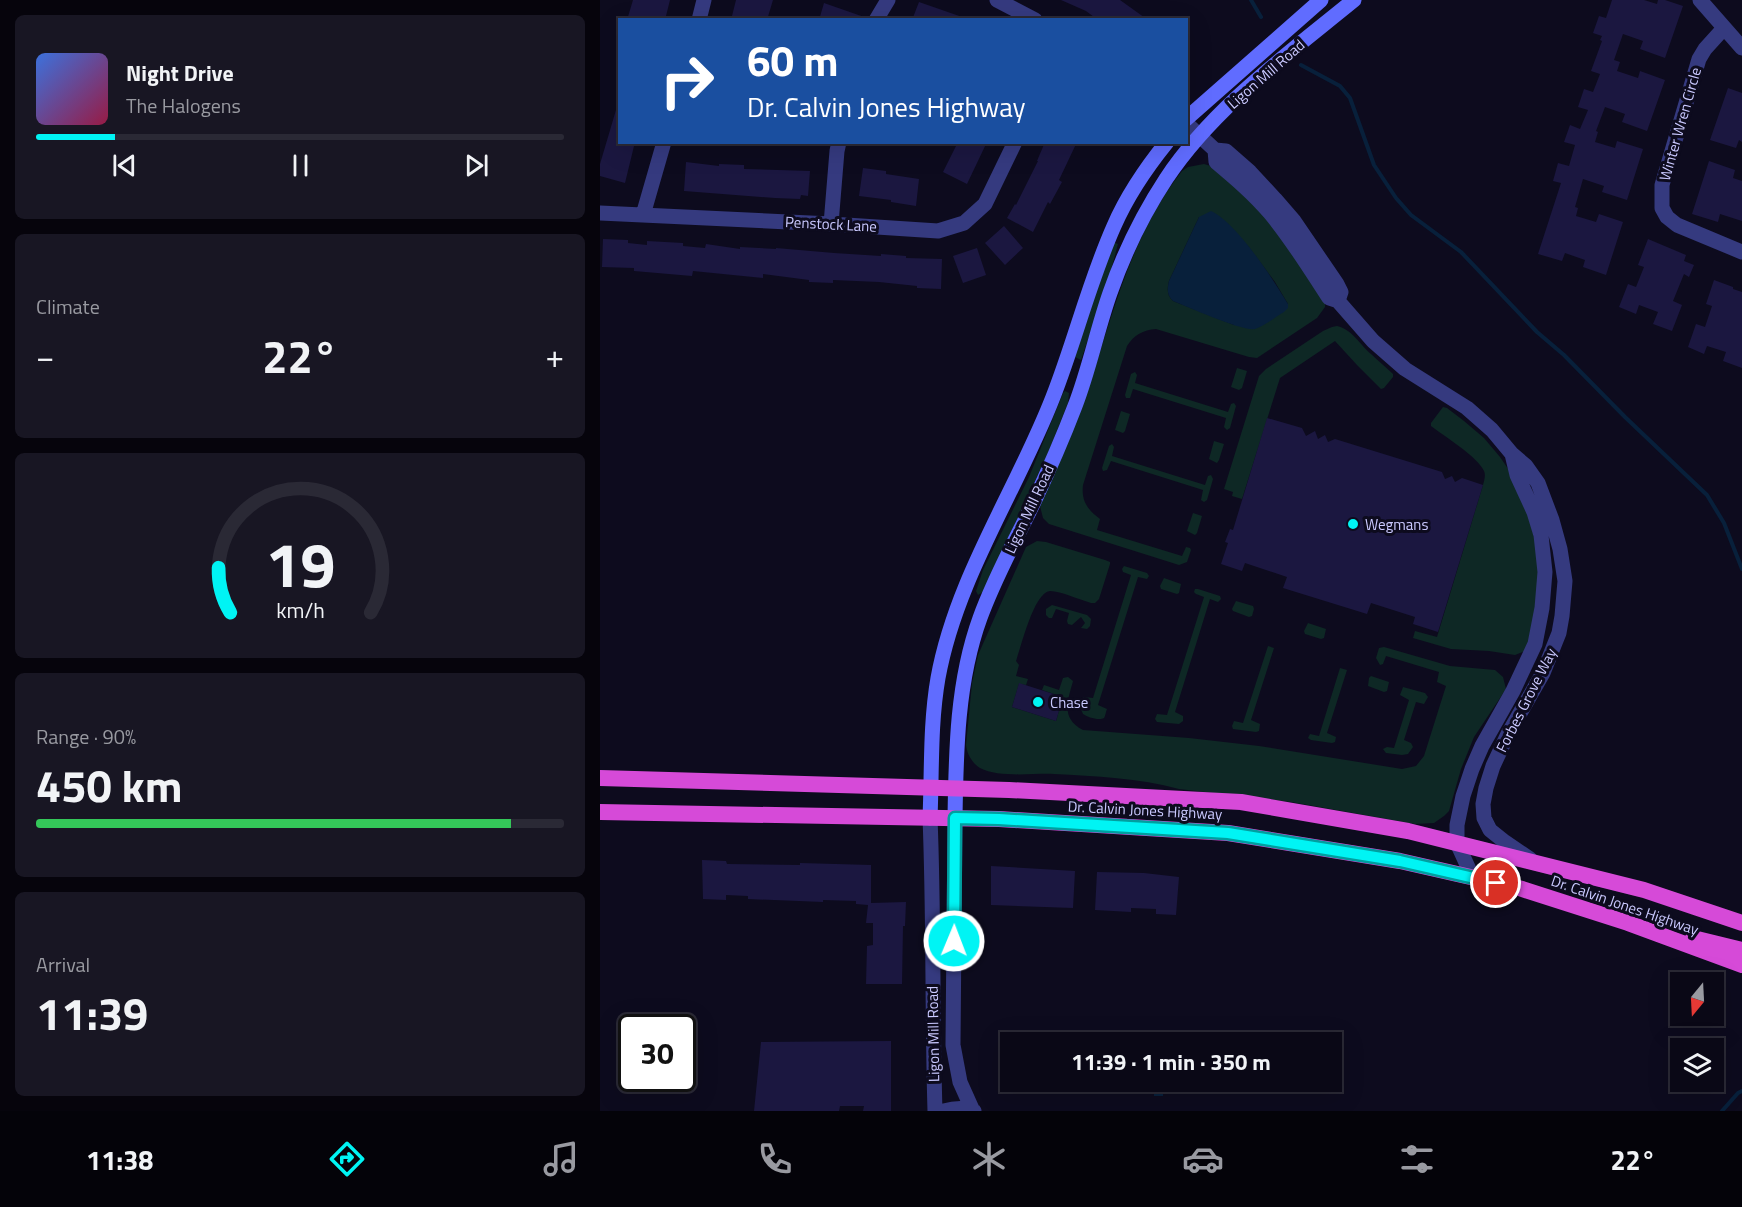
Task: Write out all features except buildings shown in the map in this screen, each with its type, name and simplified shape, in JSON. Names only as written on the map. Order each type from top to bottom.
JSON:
[{"type":"highway","name":"Dr. Calvin Jones Highway","points":[[600,778],[955,789],[1241,802],[1408,831],[1644,890],[1742,923]]},
{"type":"highway","name":"Dr. Calvin Jones Highway","points":[[605,814],[999,819],[1228,833],[1400,861],[1519,888],[1628,923],[1742,965]]},
{"type":"highway","points":[[1628,923],[1742,950]]},
{"type":"main road","name":"Ligon Mill Road","points":[[1191,126],[1321,0]]},
{"type":"main road","name":"Ligon Mill Road","points":[[1191,126],[1233,101],[1354,0]]},
{"type":"main road","name":"Ligon Mill Road","points":[[930,818],[932,746],[939,677],[967,583],[1013,488],[1053,397],[1097,266],[1114,226],[1140,179],[1166,144]]},
{"type":"main road","name":"Ligon Mill Road","points":[[955,818],[959,719],[963,687],[968,657],[980,618],[1076,405],[1110,293],[1135,232],[1167,178],[1183,144]]},
{"type":"street","points":[[700,18],[704,0]]},
{"type":"street","points":[[877,18],[888,0]]},
{"type":"street","points":[[997,0],[1031,18]]},
{"type":"street","points":[[1700,0],[1742,48]]},
{"type":"street","name":"Winter Wren Circle","points":[[1724,28],[1698,59],[1662,185],[1662,208],[1667,217],[1677,225],[1742,252]]},
{"type":"street","name":"Forbes Grove Way","points":[[1191,126],[1215,150],[1226,151],[1250,172],[1294,220],[1337,284],[1341,292],[1338,301],[1373,341],[1406,369],[1467,408],[1492,430],[1512,454],[1526,466],[1538,483],[1560,549],[1565,581],[1562,616],[1559,633],[1544,673],[1508,734],[1493,766],[1483,804],[1484,818],[1490,830],[1535,863]]},
{"type":"street","points":[[643,215],[663,144]]},
{"type":"street","points":[[831,224],[839,144]]},
{"type":"street","name":"Penstock Lane","points":[[600,213],[938,231],[964,223],[985,204],[1014,144]]},
{"type":"street","name":"Forbes Grove Way","points":[[1457,843],[1457,825],[1472,770],[1535,644],[1542,608],[1545,572],[1541,535],[1534,512],[1517,475],[1512,454]]},
{"type":"street","points":[[1544,557],[1551,575],[1554,612],[1543,659],[1544,673]]},
{"type":"street","name":"Ligon Mill Road","points":[[930,818],[935,1111]]},
{"type":"street","name":"Ligon Mill Road","points":[[955,818],[953,1045],[960,1082],[973,1111]]},
{"type":"street","points":[[1457,843],[1473,878]]},
{"type":"street","points":[[944,1111],[957,1108],[973,1111]]},
{"type":"green space","points":[[1204,164],[1214,167],[1265,214],[1325,301],[1325,307],[1317,318],[1257,358],[1156,329],[1139,334],[1127,346],[1083,485],[1083,496],[1089,509],[1100,519],[1097,530],[1182,556],[1186,547],[1190,548],[1187,562],[1179,565],[1049,524],[1043,518],[1040,506],[1082,407],[1136,250],[1164,196],[1182,171],[1188,167]],"holes":[[[1199,217],[1248,246],[1288,304],[1234,325],[1173,301],[1170,297],[1169,281]]]},
{"type":"green space","points":[[1113,242],[1118,244],[1108,281],[1081,360],[1075,357]]},
{"type":"green space","points":[[1337,326],[1351,334],[1393,374],[1393,377],[1381,389],[1335,341],[1280,378],[1242,499],[1232,496],[1233,492],[1224,489],[1259,376],[1323,331]]},
{"type":"green space","points":[[1237,368],[1247,371],[1242,388],[1239,390],[1231,387]]},
{"type":"green space","points":[[1135,372],[1137,375],[1135,383],[1228,412],[1231,404],[1234,403],[1236,406],[1230,428],[1227,430],[1224,427],[1226,418],[1133,389],[1130,398],[1126,398],[1131,374]]},
{"type":"green space","points":[[1065,391],[1069,393],[1068,403],[1048,453],[983,592],[978,595],[976,591],[983,570],[1029,477]]},
{"type":"green space","points":[[1443,407],[1484,438],[1515,479],[1525,499],[1541,566],[1535,623],[1525,651],[1515,655],[1451,649],[1413,638],[1415,631],[1437,637],[1485,478],[1481,465],[1475,459],[1431,426]]},
{"type":"green space","points":[[1121,411],[1130,414],[1123,433],[1115,430]]},
{"type":"green space","points":[[1214,441],[1224,444],[1217,463],[1209,459]]},
{"type":"green space","points":[[1112,444],[1114,447],[1112,456],[1205,485],[1208,476],[1211,475],[1213,479],[1207,500],[1204,502],[1201,500],[1203,490],[1111,461],[1107,470],[1103,471],[1109,446]]},
{"type":"green space","points":[[1193,513],[1202,516],[1195,535],[1187,531]]},
{"type":"green space","points":[[1037,541],[1105,560],[1110,564],[1099,599],[1095,603],[1050,591],[1039,600],[1029,621],[1016,661],[1019,665],[1016,676],[1028,679],[1026,685],[1019,684],[1012,707],[1056,721],[1063,697],[1042,690],[1044,685],[1059,690],[1063,678],[1068,677],[1073,681],[1067,708],[1068,714],[1071,720],[1083,730],[1259,746],[1402,769],[1416,766],[1424,756],[1446,686],[1437,682],[1439,672],[1386,656],[1383,664],[1380,665],[1376,658],[1379,648],[1384,647],[1450,666],[1495,670],[1503,677],[1506,689],[1474,737],[1461,769],[1449,811],[1434,823],[1415,824],[1291,802],[1179,789],[1133,780],[1054,774],[1006,774],[980,768],[970,758],[966,745],[972,683],[978,655],[1026,547]]},
{"type":"green space","points":[[1124,566],[1147,573],[1149,576],[1147,579],[1138,577],[1098,705],[1107,709],[1104,718],[1096,719],[1083,714],[1080,707],[1083,697],[1093,698],[1131,575],[1123,572]]},
{"type":"green space","points":[[1164,578],[1181,584],[1179,593],[1161,589]]},
{"type":"green space","points":[[1195,589],[1220,596],[1221,599],[1218,602],[1210,599],[1175,712],[1183,716],[1183,721],[1179,724],[1157,722],[1155,719],[1157,714],[1167,715],[1204,597],[1196,594]]},
{"type":"green space","points":[[1236,601],[1253,606],[1252,616],[1233,611]]},
{"type":"green space","points":[[1052,605],[1087,615],[1091,619],[1090,626],[1087,629],[1081,628],[1085,623],[1081,617],[1072,625],[1068,624],[1069,613],[1056,609],[1052,618],[1049,618],[1046,615],[1046,609]]},
{"type":"green space","points":[[1308,623],[1326,629],[1324,638],[1305,634]]},
{"type":"green space","points":[[1268,646],[1274,648],[1251,720],[1260,724],[1259,731],[1233,729],[1234,721],[1243,723]]},
{"type":"green space","points":[[1340,668],[1347,670],[1327,733],[1336,737],[1335,742],[1311,740],[1308,738],[1310,734],[1319,736]]},
{"type":"green space","points":[[1371,676],[1389,682],[1387,691],[1368,686]]},
{"type":"green space","points":[[1403,687],[1425,693],[1428,697],[1424,704],[1416,702],[1404,740],[1411,743],[1413,747],[1408,754],[1386,753],[1383,749],[1394,748],[1409,700],[1400,695]]},
{"type":"water","points":[[1211,211],[1221,217],[1243,239],[1288,304],[1284,312],[1259,328],[1240,327],[1216,318],[1173,301],[1169,294],[1169,281],[1199,217]]},
{"type":"water","points":[[1154,1092],[1188,1092],[1188,1094],[1163,1093],[1163,1096],[1154,1096]]},
{"type":"waterway","points":[[1251,0],[1261,17]]},
{"type":"waterway","points":[[1301,65],[1340,86],[1350,98],[1374,165],[1396,198],[1411,215],[1461,252],[1537,332],[1564,355],[1707,495],[1724,523],[1742,569]]},
{"type":"waterway","points":[[1722,1111],[1742,1091]]},
{"type":"place","name":"Wegmans","points":[[1353,524]]},
{"type":"place","name":"Chase","points":[[1038,702]]},
{"type":"route","points":[[954,941],[955,818],[1228,833],[1400,861],[1496,883]]}]
